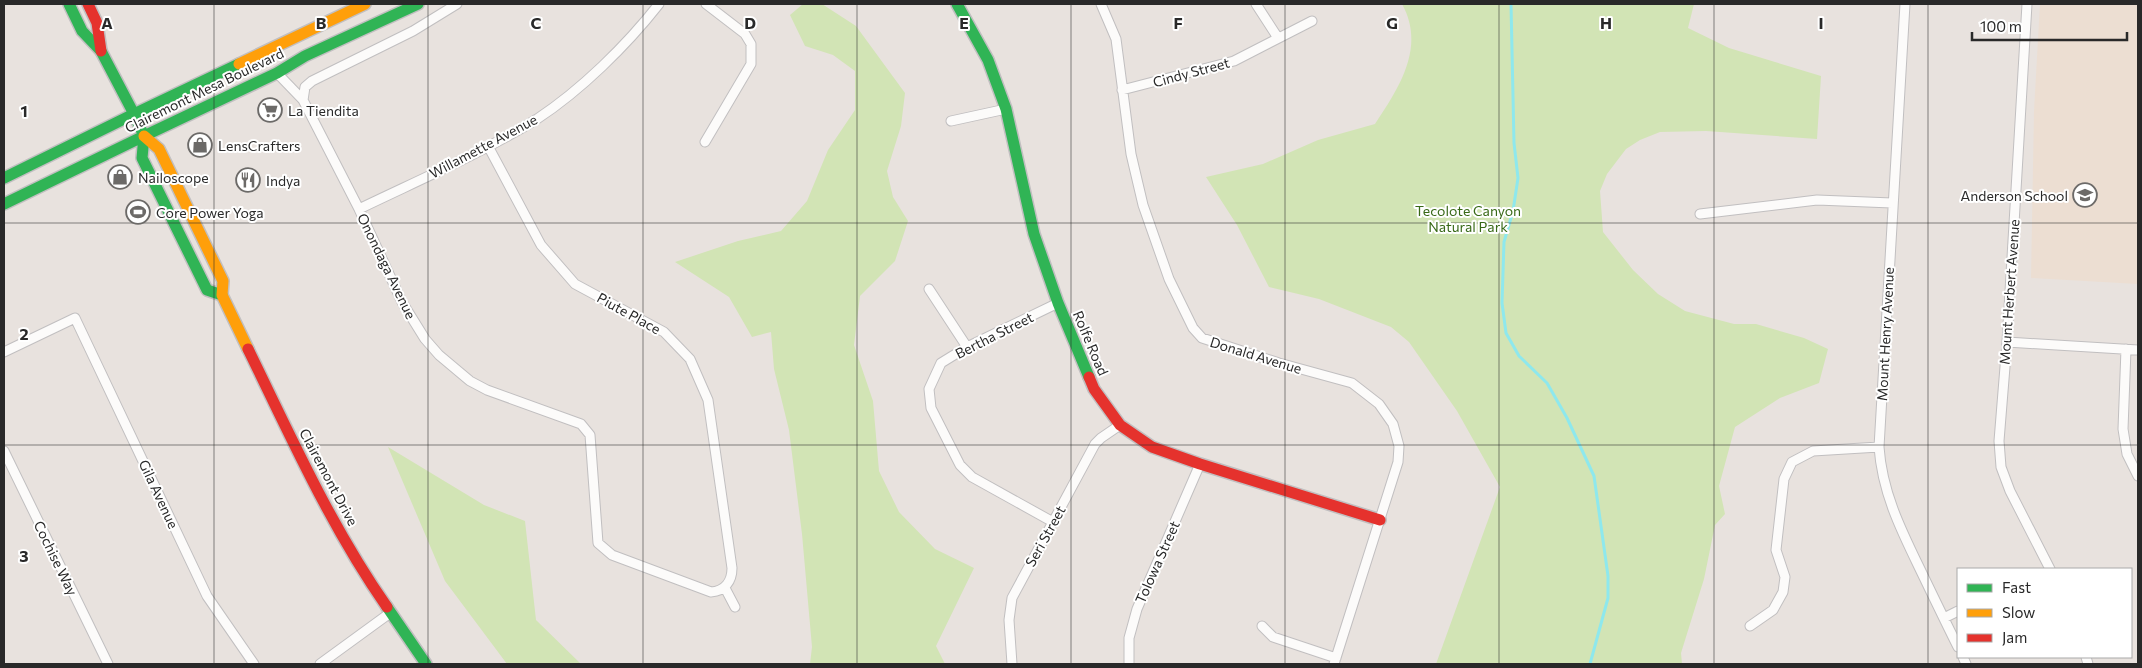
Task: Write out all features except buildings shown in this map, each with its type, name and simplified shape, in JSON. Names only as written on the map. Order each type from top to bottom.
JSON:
[{"type":"main road","name":"Clairemont Drive","points":[[69,4],[82,31],[101,51],[134,114],[144,136],[142,158],[197,272],[207,290],[222,295]]},
{"type":"main road","name":"Clairemont Drive","points":[[88,4],[98,23],[101,51]]},
{"type":"main road","name":"Clairemont Mesa Boulevard","points":[[4,178],[365,4]]},
{"type":"main road","name":"Clairemont Mesa Boulevard","points":[[4,204],[277,73],[305,56],[418,4]]},
{"type":"main road","name":"Rolfe Road","points":[[957,4],[988,60],[1006,109],[1034,234],[1058,303],[1094,389],[1120,425],[1152,447],[1200,464],[1380,520]]},
{"type":"main road","name":"Clairemont Drive","points":[[144,136],[158,148],[223,281],[222,295],[312,480],[362,571],[426,664]]},
{"type":"street","points":[[303,100],[305,88],[312,81],[413,31],[457,4]]},
{"type":"street","name":"Willamette Avenue","points":[[359,209],[488,146],[538,118],[608,61],[659,4]]},
{"type":"street","points":[[705,142],[751,64],[752,44],[745,34],[706,4]]},
{"type":"street","name":"Donald Avenue","points":[[1100,4],[1116,39],[1132,154],[1143,205],[1169,279],[1193,328],[1202,338],[1279,363],[1352,383],[1380,404],[1393,424],[1399,446],[1398,462],[1335,661]]},
{"type":"street","points":[[1256,4],[1278,38]]},
{"type":"street","name":"Mount Henry Avenue","points":[[1904,4],[1879,447],[1880,465],[1888,499],[1898,524],[1957,645]]},
{"type":"street","name":"Mount Herbert Avenue","points":[[2027,4],[2007,342],[1999,441],[2001,467],[2010,491],[2047,568]]},
{"type":"street","name":"Cindy Street","points":[[1122,90],[1234,61],[1312,21]]},
{"type":"street","name":"Onondaga Avenue","points":[[277,73],[303,100],[359,209],[402,302],[425,339],[439,355],[470,381],[487,390],[581,424],[590,435],[598,543],[612,555],[711,592],[718,592],[725,588]]},
{"type":"street","points":[[951,121],[1006,109]]},
{"type":"street","name":"Piute Place","points":[[488,146],[542,245],[575,284],[664,332],[690,359],[708,400],[732,568],[732,578],[725,588]]},
{"type":"street","points":[[1700,214],[1817,200],[1892,203]]},
{"type":"street","points":[[929,289],[967,346]]},
{"type":"street","name":"Bertha Street","points":[[1053,522],[972,477],[960,465],[931,408],[929,389],[941,363],[967,346],[1058,303]]},
{"type":"street","name":"Gila Avenue","points":[[4,352],[75,318],[207,596],[254,664]]},
{"type":"street","points":[[2007,342],[2138,350]]},
{"type":"street","points":[[2126,349],[2122,429],[2128,454],[2138,476]]},
{"type":"street","name":"Seri Street","points":[[1012,664],[1009,620],[1012,598],[1095,444],[1100,438],[1120,425]]},
{"type":"street","points":[[1750,626],[1773,610],[1783,592],[1785,576],[1776,550],[1784,479],[1792,462],[1813,451],[1879,447]]},
{"type":"street","name":"Cochise Way","points":[[4,451],[108,664]]},
{"type":"street","name":"Tolowa Street","points":[[1129,664],[1129,638],[1137,609],[1200,464]]},
{"type":"street","points":[[725,588],[735,608]]},
{"type":"street","points":[[1944,618],[1957,612]]},
{"type":"street","points":[[320,664],[390,613]]},
{"type":"street","points":[[1262,626],[1273,637],[1335,661]]},
{"type":"shaded area","name":"Anderson School","points":[[2040,4],[2138,4],[2138,284],[2031,278],[2034,111]]},
{"type":"green space","points":[[803,4],[822,4],[856,26],[905,93],[901,126],[887,171],[893,197],[908,221],[895,261],[860,296],[854,345],[873,401],[879,471],[899,512],[935,549],[974,568],[936,646],[945,664],[810,664],[812,647],[802,534],[789,430],[774,369],[771,332],[752,337],[729,297],[675,262],[738,241],[781,231],[807,201],[828,150],[855,110],[855,71],[833,55],[805,46],[790,15]]},
{"type":"green space","name":"Tecolote Canyon Natural Park","points":[[1402,4],[1694,4],[1688,28],[1729,48],[1821,76],[1817,139],[1706,131],[1660,132],[1640,140],[1626,149],[1607,174],[1600,191],[1603,232],[1633,270],[1658,294],[1685,311],[1734,324],[1756,324],[1804,338],[1828,349],[1819,383],[1780,398],[1735,427],[1719,486],[1725,514],[1715,525],[1704,579],[1681,653],[1682,664],[1436,664],[1500,487],[1457,411],[1409,342],[1391,327],[1319,299],[1269,287],[1237,225],[1206,177],[1263,164],[1318,140],[1375,124],[1400,82],[1410,51],[1409,20]]},
{"type":"green space","points":[[388,447],[484,505],[525,521],[536,620],[581,664],[507,664],[445,581]]},
{"type":"waterway","points":[[1511,4],[1514,143],[1518,178],[1513,211],[1504,242],[1502,303],[1506,333],[1519,356],[1547,383],[1567,418],[1594,476],[1608,576],[1608,598],[1590,664]]},
{"type":"traffic: fast","points":[[4,178],[134,114],[101,51],[82,31],[69,4]]},
{"type":"traffic: fast","points":[[144,136],[277,73],[305,56],[418,4]]},
{"type":"traffic: fast","points":[[957,4],[988,60],[1006,109],[1034,234],[1058,303],[1089,377]]},
{"type":"traffic: fast","points":[[222,295],[207,290],[142,158],[144,136],[134,114],[239,64]]},
{"type":"traffic: fast","points":[[4,204],[144,136]]},
{"type":"traffic: fast","points":[[387,607],[426,664]]},
{"type":"traffic: slow","points":[[239,64],[365,4]]},
{"type":"traffic: slow","points":[[144,136],[159,149],[223,281],[222,295],[248,349]]},
{"type":"traffic: jam","points":[[88,4],[97,23],[101,51]]},
{"type":"traffic: jam","points":[[248,349],[330,513],[367,577],[387,607]]},
{"type":"traffic: jam","points":[[1089,377],[1094,389],[1120,425],[1152,447],[1200,464],[1380,520]]},
{"type":"place","name":"La Tiendita","points":[[270,110]]},
{"type":"place","name":"LensCrafters","points":[[200,145]]},
{"type":"place","name":"Nailoscope","points":[[120,177]]},
{"type":"place","name":"Indya","points":[[248,180]]},
{"type":"place","name":"Anderson School","points":[[2085,195]]},
{"type":"place","name":"Core Power Yoga","points":[[138,212]]}]
